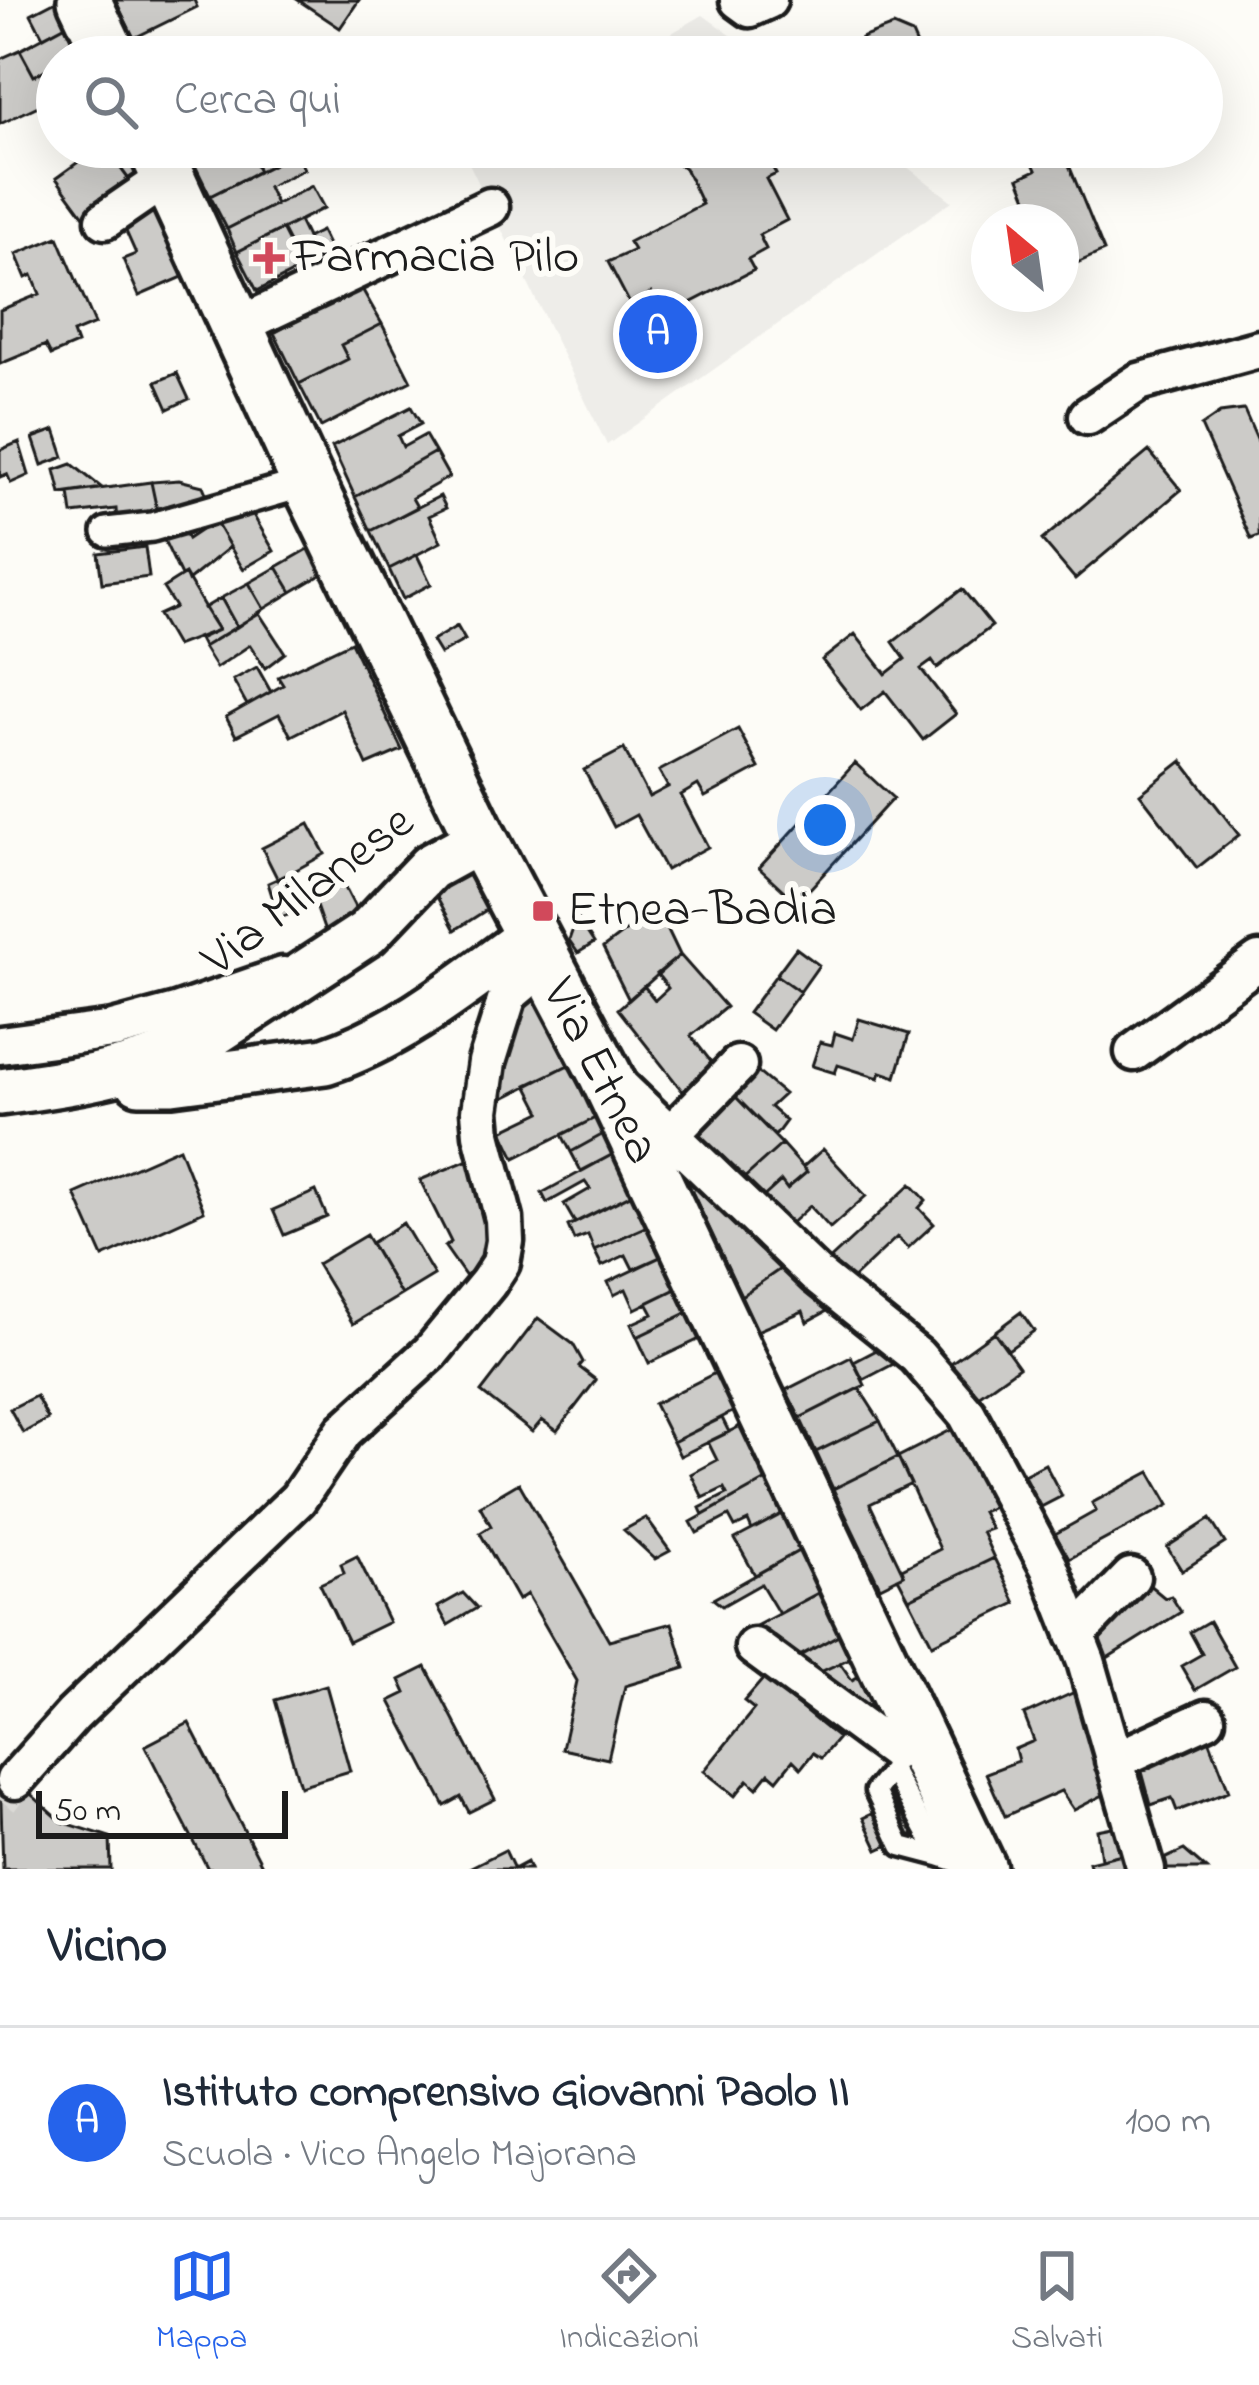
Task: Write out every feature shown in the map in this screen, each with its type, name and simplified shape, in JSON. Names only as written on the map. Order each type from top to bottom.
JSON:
[{"type":"main road","points":[[84,0],[101,36]]},
{"type":"main road","name":"Via Etnea","points":[[165,168],[308,482],[481,839],[516,972],[604,1074],[902,1753],[966,1865]]},
{"type":"street","points":[[105,220],[156,168]]},
{"type":"street","points":[[238,326],[490,207]]},
{"type":"street","points":[[1088,416],[1138,382],[1259,350]]},
{"type":"street","points":[[107,532],[152,526],[308,482]]},
{"type":"street","name":"Via Milanese","points":[[0,1092],[94,1079],[168,1058],[197,1044],[327,961],[386,917],[430,867],[481,839]]},
{"type":"street","points":[[0,1045],[113,1030],[327,961]]},
{"type":"street","points":[[1134,1052],[1259,962]]},
{"type":"street","points":[[94,1079],[172,1081],[325,1061],[370,1045],[516,972]]},
{"type":"street","points":[[14,1780],[73,1715],[298,1499],[344,1431],[431,1352],[501,1263],[504,1219],[480,1111],[487,1063],[516,972]]},
{"type":"street","points":[[671,1133],[738,1065]]},
{"type":"street","points":[[604,1074],[816,1275],[917,1356],[967,1414],[1048,1567],[1075,1635],[1146,1869]]},
{"type":"street","points":[[1075,1635],[1131,1577]]},
{"type":"street","points":[[754,1647],[902,1753]]},
{"type":"street","points":[[1114,1761],[1206,1718]]},
{"type":"shaded area","points":[[703,15],[732,36],[666,36]]},
{"type":"shaded area","points":[[471,168],[909,168],[952,201],[607,445]]},
{"type":"building","points":[[66,0],[77,19],[42,36],[31,14]]},
{"type":"building","points":[[115,0],[194,0],[197,7],[133,36]]},
{"type":"building","points":[[298,0],[359,0],[340,28]]},
{"type":"building","points":[[77,19],[86,36],[46,36]]},
{"type":"building","points":[[893,26],[913,36],[866,36]]},
{"type":"building","points":[[36,41],[36,75],[34,76],[20,50]]},
{"type":"building","points":[[20,50],[36,75],[36,107],[0,124],[0,59]]},
{"type":"building","points":[[70,168],[120,168],[133,185],[86,219],[56,178]]},
{"type":"building","points":[[120,168],[153,168],[156,174],[133,185]]},
{"type":"building","points":[[196,168],[258,168],[259,171],[210,196]]},
{"type":"building","points":[[266,168],[304,169],[268,187],[276,204],[227,229],[210,196]]},
{"type":"building","points":[[685,168],[773,168],[776,174],[766,179],[787,220],[759,235],[766,249],[748,259],[754,270],[663,317],[651,293],[630,304],[608,262],[634,250],[629,242],[702,204]]},
{"type":"building","points":[[1035,168],[1070,168],[1104,251],[1079,262],[1079,204],[1030,204],[1019,178]]},
{"type":"building","points":[[312,186],[324,208],[237,252],[227,229]]},
{"type":"building","points":[[165,192],[199,270],[139,296],[123,259],[136,254],[121,220]]},
{"type":"building","points":[[299,221],[318,260],[302,268],[282,229]]},
{"type":"building","name":"Farmacia Pilo","points":[[282,229],[302,268],[257,291],[237,252]]},
{"type":"building","points":[[321,231],[332,253],[318,260],[307,238]]},
{"type":"building","points":[[58,237],[95,324],[73,333],[77,344],[51,355],[46,345],[0,364],[0,310],[40,294],[32,275],[26,278],[16,254]]},
{"type":"building","points":[[361,287],[382,324],[341,345],[348,359],[299,384],[274,333]]},
{"type":"building","points":[[382,324],[411,381],[321,427],[299,384],[348,359],[341,345]]},
{"type":"building","points":[[177,373],[189,399],[168,409],[156,382]]},
{"type":"building","points":[[411,407],[421,424],[398,436],[403,447],[425,435],[435,452],[355,497],[332,447]]},
{"type":"building","points":[[1244,410],[1259,444],[1259,536],[1251,539],[1201,426],[1220,413]]},
{"type":"building","points":[[55,430],[64,457],[42,465],[33,438]]},
{"type":"building","points":[[19,442],[29,475],[11,483],[7,474],[0,477],[0,450]]},
{"type":"building","points":[[1149,451],[1181,490],[1075,579],[1042,540]]},
{"type":"building","points":[[435,452],[449,477],[412,498],[417,507],[371,531],[355,497]]},
{"type":"building","points":[[72,464],[102,488],[61,494],[55,470]]},
{"type":"building","points":[[179,480],[203,486],[210,503],[158,515],[151,482]]},
{"type":"building","points":[[151,482],[158,515],[117,522],[116,509],[72,514],[69,493]]},
{"type":"building","points":[[440,496],[446,508],[429,516],[441,542],[389,569],[371,531]]},
{"type":"building","points":[[248,506],[274,551],[243,569],[215,521]]},
{"type":"building","points":[[215,521],[230,547],[188,581],[161,534],[180,524],[188,539]]},
{"type":"building","points":[[319,543],[329,570],[292,592],[277,567]]},
{"type":"building","points":[[145,547],[149,577],[102,583],[98,553]]},
{"type":"building","points":[[417,555],[431,584],[403,599],[389,569]]},
{"type":"building","points":[[277,567],[292,592],[264,609],[249,583]]},
{"type":"building","points":[[185,574],[218,630],[176,646],[158,615],[175,607],[163,588]]},
{"type":"building","points":[[249,583],[264,609],[237,627],[221,598]]},
{"type":"building","points":[[962,589],[992,626],[937,668],[932,661],[921,669],[956,714],[923,740],[885,691],[861,710],[822,660],[855,634],[886,674],[905,659],[893,642]]},
{"type":"building","points":[[221,598],[237,627],[203,647],[199,639],[218,630],[204,608]]},
{"type":"building","points":[[259,613],[285,653],[265,668],[250,645],[216,668],[203,647]]},
{"type":"building","points":[[457,626],[465,640],[440,654],[432,641]]},
{"type":"building","points":[[351,642],[402,750],[367,765],[342,710],[291,736],[279,714],[236,736],[226,717],[283,685],[278,677]]},
{"type":"building","points":[[257,667],[271,692],[247,705],[233,680]]},
{"type":"building","points":[[738,729],[759,768],[705,797],[698,785],[681,795],[708,847],[666,870],[636,815],[614,827],[584,770],[624,749],[649,797],[668,787],[659,771]]},
{"type":"building","points":[[1182,761],[1239,835],[1197,868],[1140,794]]},
{"type":"building","points":[[855,763],[893,798],[797,903],[759,868]]},
{"type":"building","points":[[309,824],[325,854],[278,880],[262,848]]},
{"type":"building","points":[[468,860],[491,907],[455,930],[431,886]]},
{"type":"building","points":[[337,872],[359,915],[325,932],[309,886]]},
{"type":"building","points":[[288,874],[299,911],[279,918],[268,883]]},
{"type":"building","points":[[657,907],[680,955],[629,1000],[603,948]]},
{"type":"building","points":[[577,917],[594,943],[578,953],[569,940]]},
{"type":"building","points":[[796,948],[819,965],[800,992],[776,975]]},
{"type":"building","points":[[680,955],[726,1007],[691,1036],[719,1072],[687,1097],[618,1009],[644,986],[655,1000],[668,988],[657,974]]},
{"type":"building","points":[[776,975],[800,992],[772,1030],[748,1013]]},
{"type":"building","points":[[532,993],[568,1065],[494,1103],[515,1005]]},
{"type":"building","points":[[859,1019],[909,1034],[896,1077],[881,1072],[879,1078],[838,1065],[835,1073],[812,1066],[820,1042],[832,1045],[835,1033],[853,1039]]},
{"type":"building","points":[[575,1062],[601,1115],[515,1158],[502,1131],[541,1112],[527,1085]]},
{"type":"building","points":[[748,1064],[784,1094],[770,1107],[786,1121],[775,1136],[729,1090]]},
{"type":"building","points":[[729,1090],[782,1144],[741,1181],[695,1132]]},
{"type":"building","points":[[601,1115],[609,1131],[571,1152],[562,1135]]},
{"type":"building","points":[[609,1131],[619,1151],[581,1171],[571,1152]]},
{"type":"building","points":[[782,1144],[807,1172],[787,1189],[781,1181],[760,1200],[741,1181]]},
{"type":"building","points":[[179,1148],[204,1211],[103,1257],[75,1194]]},
{"type":"building","points":[[823,1149],[866,1196],[830,1228],[810,1206],[786,1228],[760,1200],[781,1181],[787,1189]]},
{"type":"building","points":[[619,1151],[638,1191],[575,1223],[564,1204],[590,1189],[585,1182],[547,1203],[542,1193]]},
{"type":"building","points":[[473,1158],[492,1214],[492,1261],[469,1281],[445,1247],[451,1242],[420,1180]]},
{"type":"building","points":[[681,1169],[706,1197],[711,1192],[786,1265],[741,1296]]},
{"type":"building","points":[[911,1184],[926,1200],[919,1208],[934,1224],[908,1248],[897,1237],[848,1283],[823,1266]]},
{"type":"building","points":[[316,1191],[327,1217],[284,1235],[273,1210]]},
{"type":"building","points":[[638,1191],[654,1223],[594,1250],[588,1235],[574,1240],[568,1226]]},
{"type":"building","points":[[403,1223],[434,1275],[401,1295],[371,1243]]},
{"type":"building","points":[[654,1223],[669,1253],[633,1269],[626,1255],[602,1266],[594,1250]]},
{"type":"building","points":[[366,1235],[401,1295],[353,1324],[317,1264]]},
{"type":"building","points":[[669,1253],[684,1285],[635,1309],[626,1289],[614,1295],[608,1282]]},
{"type":"building","points":[[786,1265],[838,1305],[807,1322],[803,1311],[757,1331],[741,1296]]},
{"type":"building","points":[[684,1285],[695,1309],[637,1337],[631,1324],[653,1314],[647,1303]]},
{"type":"building","points":[[695,1309],[708,1335],[649,1363],[637,1337]]},
{"type":"building","points":[[1021,1312],[1034,1331],[1008,1350],[994,1332]]},
{"type":"building","points":[[538,1318],[573,1344],[583,1362],[579,1367],[596,1380],[557,1431],[542,1420],[532,1432],[481,1392]]},
{"type":"building","points":[[994,1332],[1019,1367],[974,1399],[948,1365]]},
{"type":"building","points":[[888,1344],[905,1358],[863,1380],[854,1362]]},
{"type":"building","points":[[851,1357],[865,1385],[800,1418],[786,1390]]},
{"type":"building","points":[[727,1367],[746,1405],[673,1442],[654,1404]]},
{"type":"building","points":[[859,1388],[880,1421],[816,1452],[800,1418]]},
{"type":"building","points":[[36,1396],[48,1419],[23,1433],[10,1409]]},
{"type":"building","points":[[722,1418],[729,1432],[680,1456],[673,1442]]},
{"type":"building","points":[[753,1420],[779,1473],[703,1515],[700,1508],[727,1494],[724,1488],[703,1498],[691,1474],[717,1460],[708,1442]]},
{"type":"building","points":[[880,1421],[898,1457],[833,1489],[816,1452]]},
{"type":"building","points":[[961,1425],[1002,1503],[982,1512],[991,1529],[982,1532],[994,1558],[909,1599],[898,1578],[904,1575],[902,1569],[940,1549],[898,1457]]},
{"type":"building","points":[[898,1457],[911,1484],[870,1504],[904,1575],[880,1587],[833,1489]]},
{"type":"building","points":[[1045,1464],[1062,1496],[1039,1508],[1022,1476]]},
{"type":"building","points":[[1150,1472],[1169,1505],[1069,1559],[1055,1534],[1096,1511],[1092,1503]]},
{"type":"building","points":[[779,1473],[795,1507],[752,1530],[748,1521],[735,1527],[729,1516],[697,1533],[691,1522]]},
{"type":"building","points":[[519,1483],[609,1640],[672,1623],[685,1668],[625,1686],[608,1759],[562,1749],[577,1681],[527,1594],[518,1600],[480,1533],[491,1526],[480,1506]]},
{"type":"building","points":[[795,1507],[813,1543],[755,1575],[735,1539]]},
{"type":"building","points":[[646,1518],[670,1551],[655,1559],[624,1530]]},
{"type":"building","points":[[1210,1519],[1225,1543],[1182,1571],[1167,1547]]},
{"type":"building","points":[[813,1543],[833,1585],[779,1614],[761,1584],[722,1606],[713,1599]]},
{"type":"building","points":[[357,1556],[389,1622],[348,1642],[320,1584],[344,1573],[341,1564]]},
{"type":"building","points":[[994,1558],[1016,1603],[932,1644],[909,1599]]},
{"type":"building","points":[[1142,1579],[1165,1598],[1171,1596],[1181,1612],[1104,1660],[1091,1628]]},
{"type":"building","points":[[833,1585],[853,1627],[796,1658],[754,1627]]},
{"type":"building","points":[[463,1593],[477,1608],[448,1625],[438,1607]]},
{"type":"building","points":[[1209,1621],[1235,1667],[1195,1690],[1181,1666],[1202,1654],[1190,1632]]},
{"type":"building","points":[[853,1627],[865,1651],[816,1674],[796,1658]]},
{"type":"building","points":[[840,1663],[852,1680],[873,1668],[894,1711],[878,1719],[816,1674]]},
{"type":"building","points":[[426,1667],[495,1799],[469,1812],[461,1797],[445,1806],[390,1701],[406,1693],[400,1680]]},
{"type":"building","points":[[764,1678],[838,1738],[821,1758],[813,1753],[801,1768],[793,1760],[777,1780],[769,1773],[757,1788],[748,1780],[735,1796],[704,1771],[754,1709],[744,1701]]},
{"type":"building","points":[[326,1685],[350,1771],[300,1786],[275,1700]]},
{"type":"building","points":[[1077,1691],[1107,1793],[1074,1810],[1061,1791],[1005,1816],[986,1773],[1018,1761],[1015,1749],[1034,1741],[1024,1715]]},
{"type":"building","points":[[189,1723],[264,1869],[208,1869],[145,1746]]},
{"type":"building","points":[[1206,1731],[1229,1791],[1177,1811],[1172,1798],[1151,1805],[1138,1757]]},
{"type":"building","points":[[0,1773],[15,1780],[62,1822],[110,1837],[111,1869],[3,1869]]},
{"type":"building","points":[[930,1786],[945,1819],[878,1850],[863,1818]]},
{"type":"building","points":[[1117,1826],[1122,1854],[1101,1859],[1097,1830]]},
{"type":"building","points":[[505,1850],[514,1869],[467,1869]]},
{"type":"building","points":[[1184,1850],[1206,1869],[1164,1869],[1162,1860]]},
{"type":"building","points":[[1122,1854],[1126,1869],[1091,1869],[1089,1862]]},
{"type":"tunnel","points":[[0,1800],[15,1780]]},
{"type":"place","name":"Farmacia Pilo","points":[[269,258]]},
{"type":"place","name":"Istituto comprensivo Giovanni Paolo II","points":[[658,334]]},
{"type":"place","name":"Etnea-Badia","points":[[543,911]]}]
